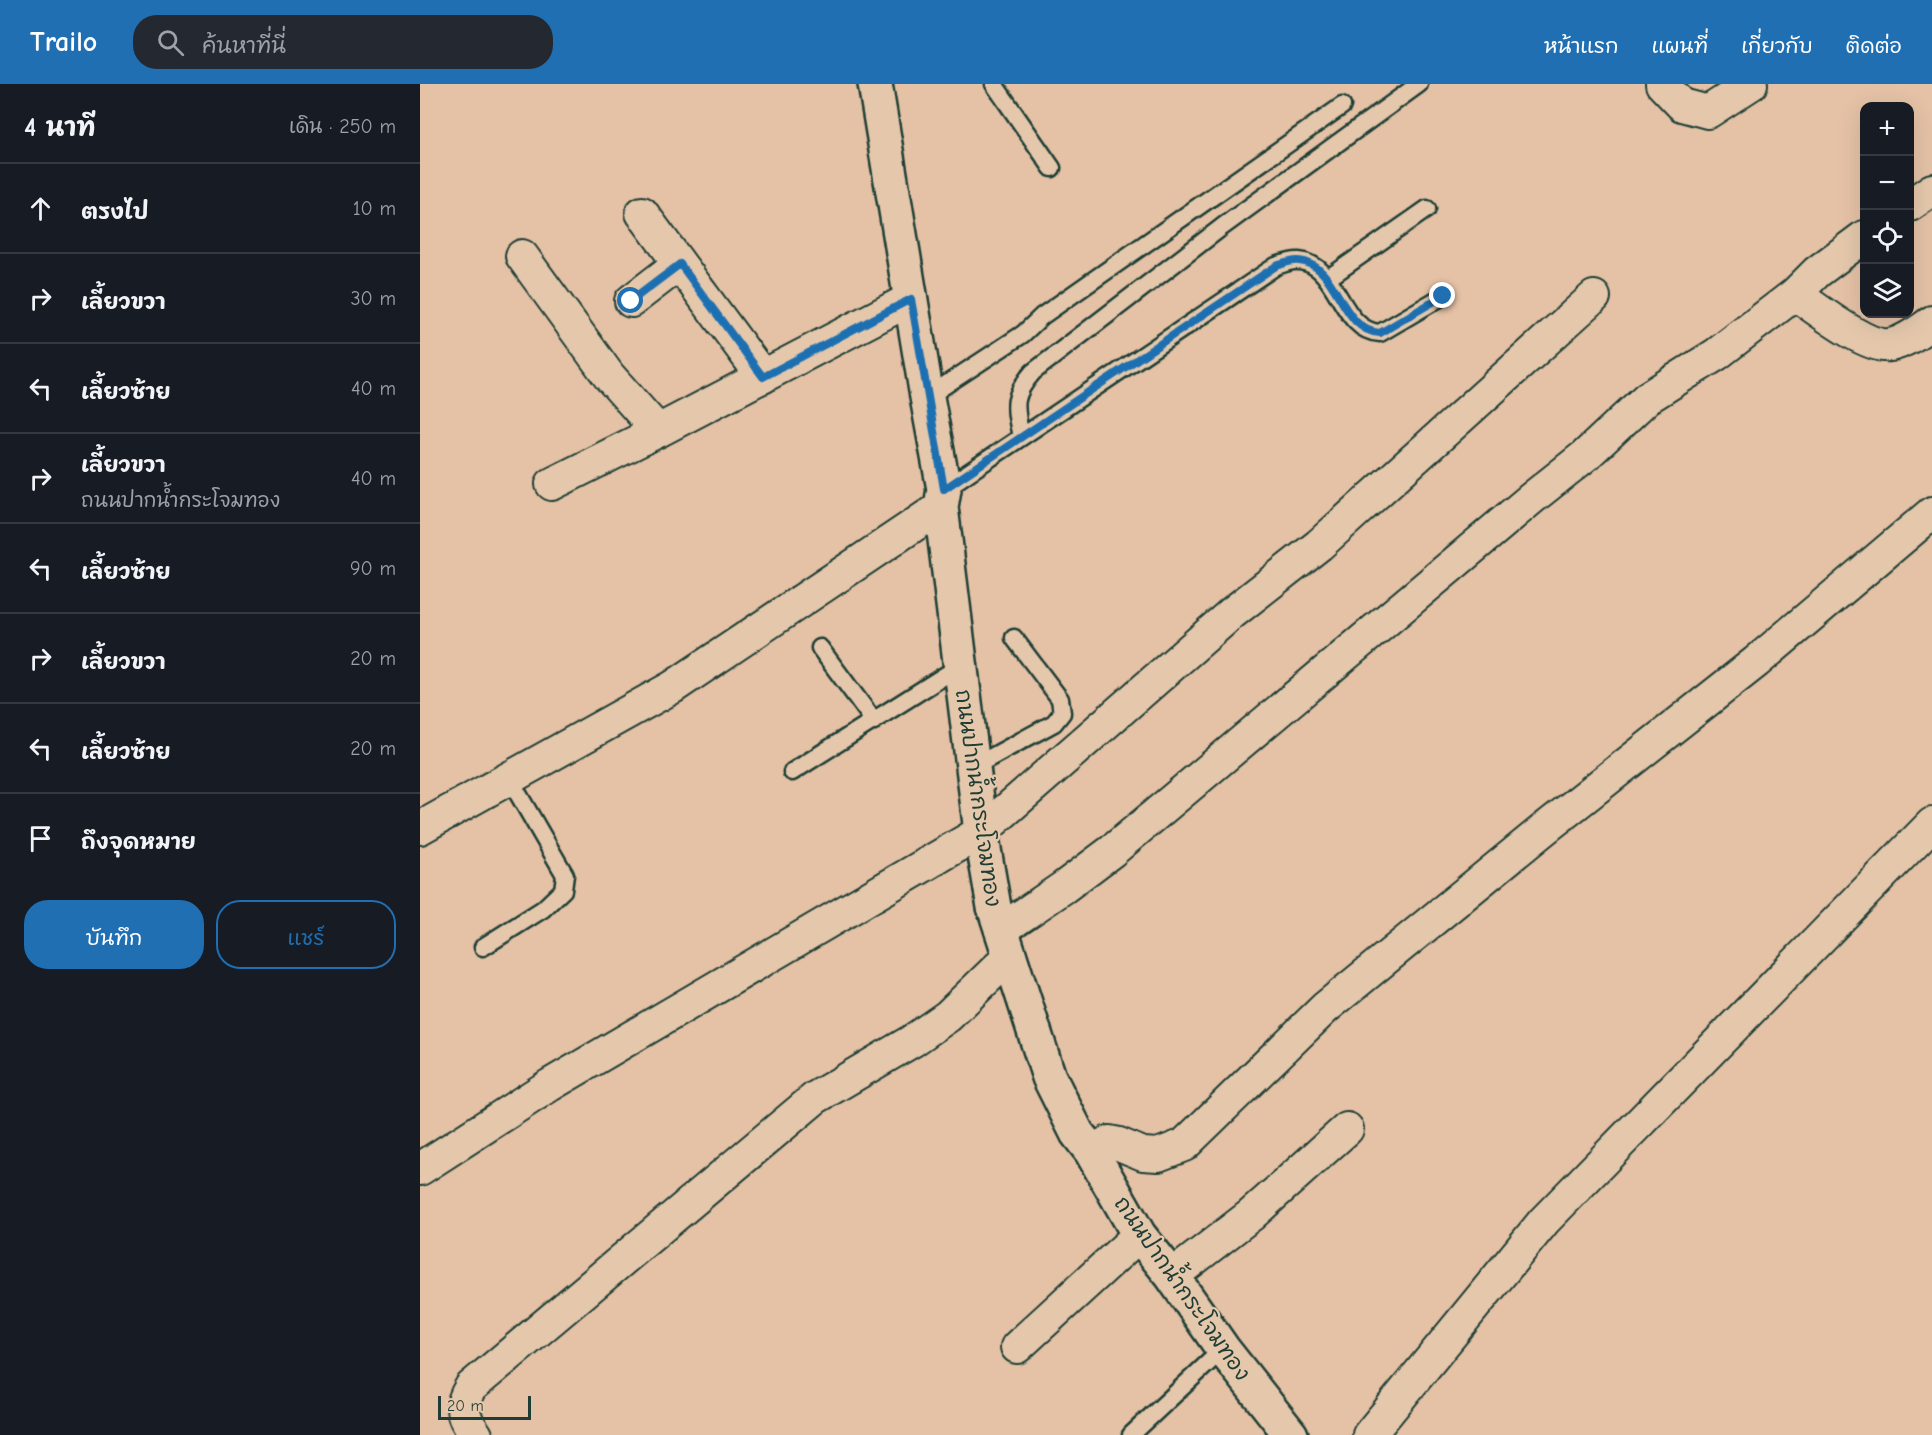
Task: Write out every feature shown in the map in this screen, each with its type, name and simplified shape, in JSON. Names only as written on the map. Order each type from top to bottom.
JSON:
[{"type":"street","name":"ถนนปากน้ำกระโจมทอง","points":[[875,84],[943,498],[960,666],[981,832],[994,907],[1005,943],[1049,1077],[1077,1133],[1139,1235],[1172,1276],[1223,1349],[1291,1435]]},
{"type":"street","points":[[1662,84],[1682,105],[1708,112],[1751,84]]},
{"type":"street","points":[[1914,202],[1932,190]]},
{"type":"street","points":[[642,213],[763,377]]},
{"type":"street","points":[[476,1435],[465,1419],[462,1402],[471,1387],[815,1098],[912,1041],[948,1016],[1005,943],[1064,886],[1112,851],[1586,455],[1647,398],[1717,354],[1860,240]]},
{"type":"street","points":[[522,256],[609,376],[658,431]]},
{"type":"street","points":[[631,301],[680,264]]},
{"type":"street","points":[[1795,294],[1862,339],[1889,345],[1916,334],[1932,322]]},
{"type":"street","points":[[420,1169],[550,1085],[981,832],[1232,613],[1319,545],[1594,297]]},
{"type":"street","points":[[552,484],[911,299]]},
{"type":"street","points":[[420,828],[673,687],[943,498]]},
{"type":"street","points":[[1090,1151],[1109,1142],[1143,1154],[1158,1155],[1184,1145],[1325,1008],[1552,823],[1756,662],[1932,513]]},
{"type":"street","points":[[1369,1435],[1544,1221],[1932,824]]},
{"type":"street","points":[[1172,1276],[1251,1215],[1347,1129]]},
{"type":"street","points":[[1017,1347],[1139,1235]]},
{"type":"lane","points":[[994,84],[1052,168]]},
{"type":"lane","points":[[1021,437],[1015,405],[1023,384],[1033,372],[1222,227],[1419,84]]},
{"type":"lane","points":[[927,397],[1023,334],[1042,316],[1342,106]]},
{"type":"lane","points":[[1327,279],[1428,209]]},
{"type":"lane","points":[[943,498],[1021,437],[1276,266],[1297,260],[1311,263],[1327,279],[1357,325],[1371,333],[1380,333],[1443,296]]},
{"type":"lane","points":[[973,767],[1054,723],[1062,713],[1060,699],[1014,638]]},
{"type":"lane","points":[[820,648],[874,721]]},
{"type":"lane","points":[[792,772],[960,666]]},
{"type":"lane","points":[[483,947],[543,909],[563,890],[566,875],[509,778]]},
{"type":"lane","points":[[1131,1435],[1223,1349]]},
{"type":"route","points":[[631,301],[680,264],[763,377],[911,299],[944,489],[1276,266],[1297,260],[1311,263],[1327,279],[1357,325],[1371,333],[1380,333],[1443,296]]}]
